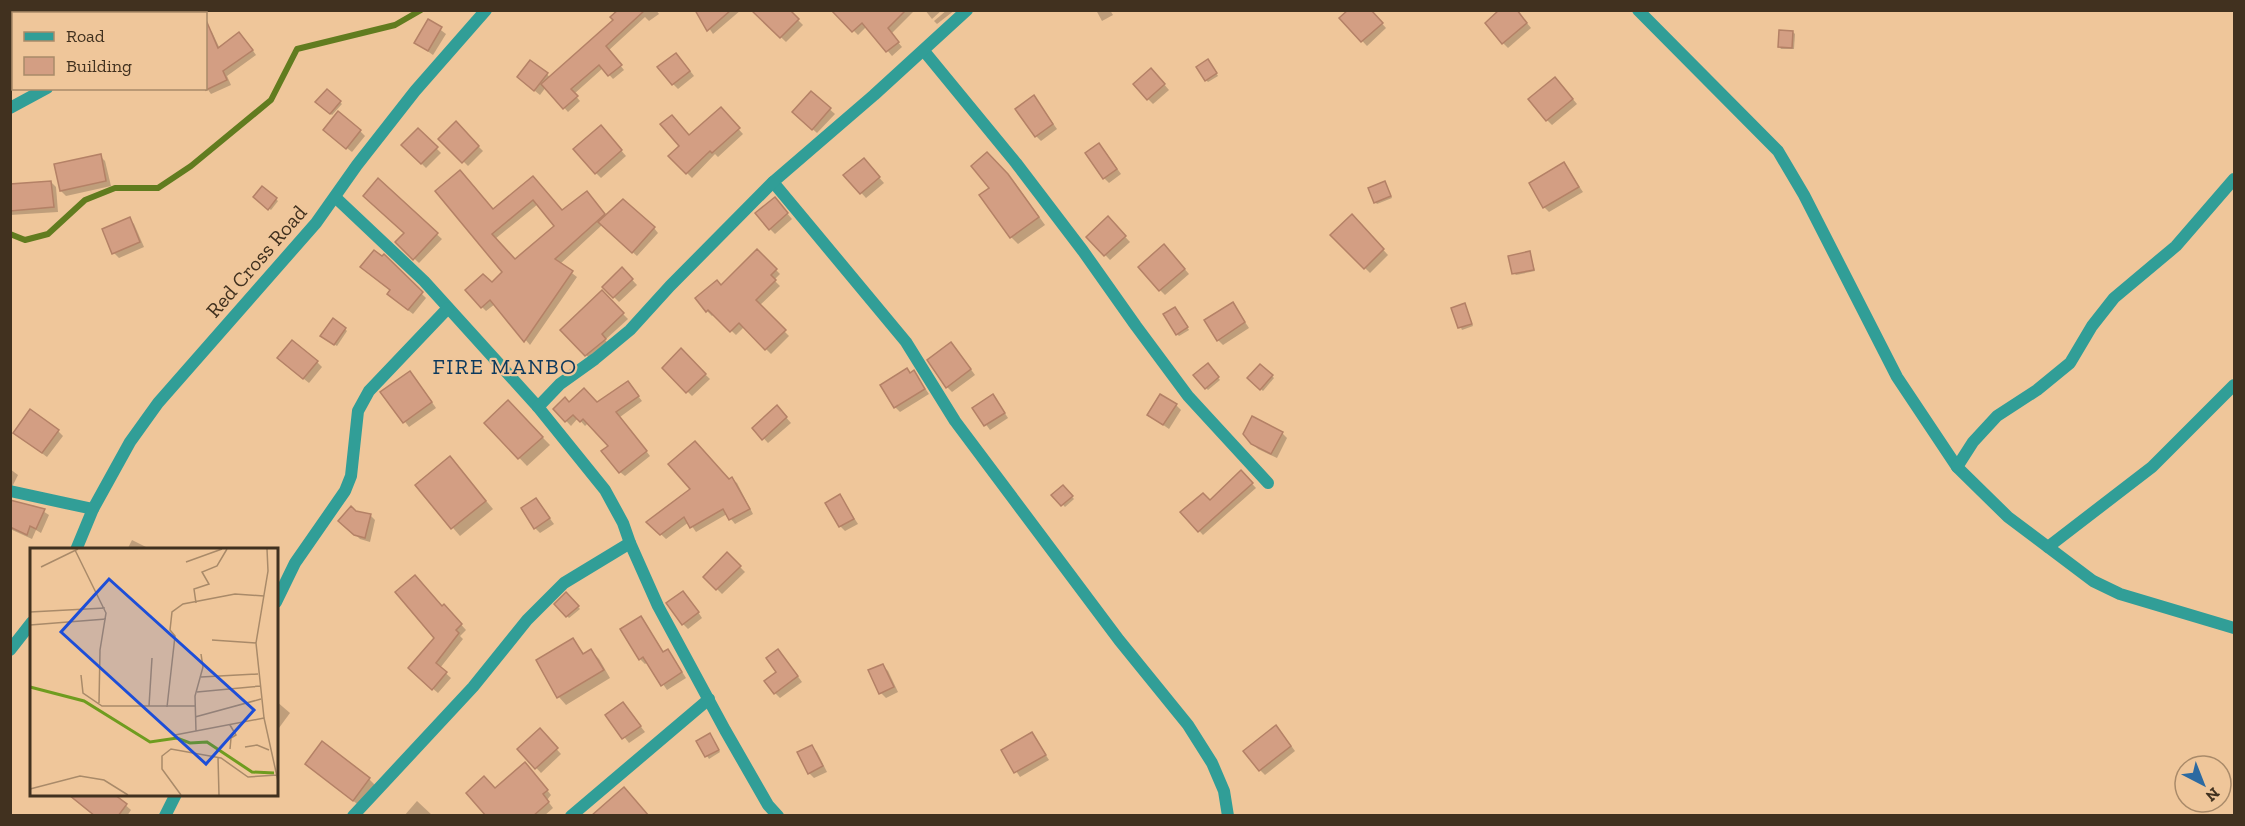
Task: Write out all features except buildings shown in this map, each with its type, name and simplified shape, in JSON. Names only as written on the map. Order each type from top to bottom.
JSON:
[{"type":"street","name":"Red Cross Road","points":[[77,548],[93,509],[130,442],[158,403],[316,223],[414,91],[486,10]]},
{"type":"street","points":[[538,407],[560,384],[596,359],[630,330],[670,286],[773,182],[924,51],[967,10]]},
{"type":"street","points":[[1638,10],[1778,151],[1804,195],[1897,377],[1957,467],[2008,517],[2093,581],[2120,594],[2235,628]]},
{"type":"street","points":[[924,51],[1029,180],[1188,396],[1268,483]]},
{"type":"street","points":[[10,108],[43,90]]},
{"type":"street","points":[[1957,467],[1972,442],[1997,416],[2037,390],[2070,363],[2092,326],[2114,298],[2176,246],[2235,180]]},
{"type":"street","points":[[773,182],[906,342],[955,422],[1119,640],[1188,724],[1212,763],[1224,791],[1228,816]]},
{"type":"street","points":[[335,197],[424,281],[538,407],[605,490],[623,523],[658,606],[768,805],[778,816]]},
{"type":"street","points":[[278,597],[285,580],[301,554],[345,491],[351,476],[358,411],[369,391],[448,308]]},
{"type":"street","points":[[2048,547],[2152,467],[2235,385]]},
{"type":"street","points":[[10,492],[21,492],[93,509]]},
{"type":"street","points":[[353,816],[473,687],[527,620],[564,583],[630,543]]},
{"type":"street","points":[[10,650],[30,625]]},
{"type":"street","points":[[572,816],[709,699]]},
{"type":"street","points":[[165,816],[176,796]]},
{"type":"waterway","points":[[10,234],[25,240],[48,234],[85,200],[115,188],[158,188],[191,166],[271,100],[297,49],[395,25],[421,10]]},
{"type":"district","name":"FIRE MANBO","points":[[505,366]]}]
